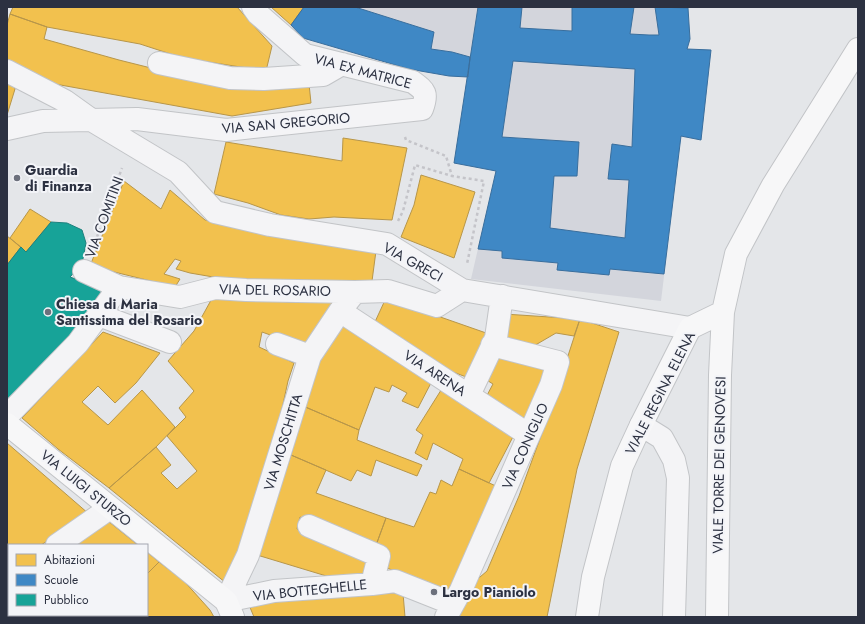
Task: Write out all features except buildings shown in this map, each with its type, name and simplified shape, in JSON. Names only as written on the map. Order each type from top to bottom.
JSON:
[{"type":"street","name":"VIA EX MATRICE","points":[[253,7],[258,14],[305,55],[412,82],[423,89],[426,99],[422,109]]},
{"type":"street","points":[[723,312],[736,254],[773,185],[858,49]]},
{"type":"street","points":[[160,63],[230,78],[264,79],[323,75],[342,64]]},
{"type":"street","name":"VIA GRECI","points":[[7,71],[65,101],[178,172],[215,212],[270,225],[387,244],[462,290],[690,328]]},
{"type":"street","name":"VIA SAN GREGORIO","points":[[7,129],[43,121],[137,119],[226,130],[422,109]]},
{"type":"street","name":"VIA DEL ROSARIO","points":[[84,271],[119,286],[180,297],[215,288],[355,292],[388,291],[437,306],[462,290]]},
{"type":"street","points":[[7,416],[78,343],[119,286]]},
{"type":"street","name":"VIA MOSCHITTA","points":[[230,609],[310,356],[340,311],[355,292]]},
{"type":"street","points":[[469,395],[496,338],[502,296]]},
{"type":"street","name":"VIA ARENA","points":[[340,311],[529,435]]},
{"type":"street","name":"VIALE REGINA ELENA","points":[[587,617],[593,577],[622,466],[690,328],[723,312]]},
{"type":"street","name":"VIALE TORRE DEI GENOVESI","points":[[717,617],[720,375],[723,312]]},
{"type":"street","points":[[99,315],[170,342]]},
{"type":"street","points":[[277,344],[310,356]]},
{"type":"street","name":"VIA CONIGLIO","points":[[453,604],[551,385],[558,362],[492,345]]},
{"type":"street","name":"VIA LUIGI STURZO","points":[[7,424],[230,609]]},
{"type":"street","points":[[641,425],[662,438],[674,460],[678,478],[674,617]]},
{"type":"street","points":[[58,544],[110,508]]},
{"type":"street","points":[[309,526],[379,556],[372,584]]},
{"type":"street","name":"VIA BOTTEGHELLE","points":[[230,609],[274,591],[395,581],[453,604]]},
{"type":"path","points":[[397,112],[406,140],[446,156],[452,176]]},
{"type":"path","points":[[387,244],[403,211],[415,165],[452,176],[484,181],[462,290]]},
{"type":"path","name":"VIA COMITINI","points":[[84,271],[122,167],[129,170]]},
{"type":"shaded area","points":[[355,7],[687,7],[690,39],[688,49],[711,50],[701,140],[681,137],[661,301],[471,279],[496,171],[454,163],[470,57],[452,52],[431,49],[434,32]]},
{"type":"place","name":"Guardia di Finanza","points":[[17,178]]},
{"type":"place","name":"Chiesa di Maria Santissima del Rosario","points":[[48,312]]},
{"type":"place","name":"Largo Pianiolo","points":[[434,592]]}]
